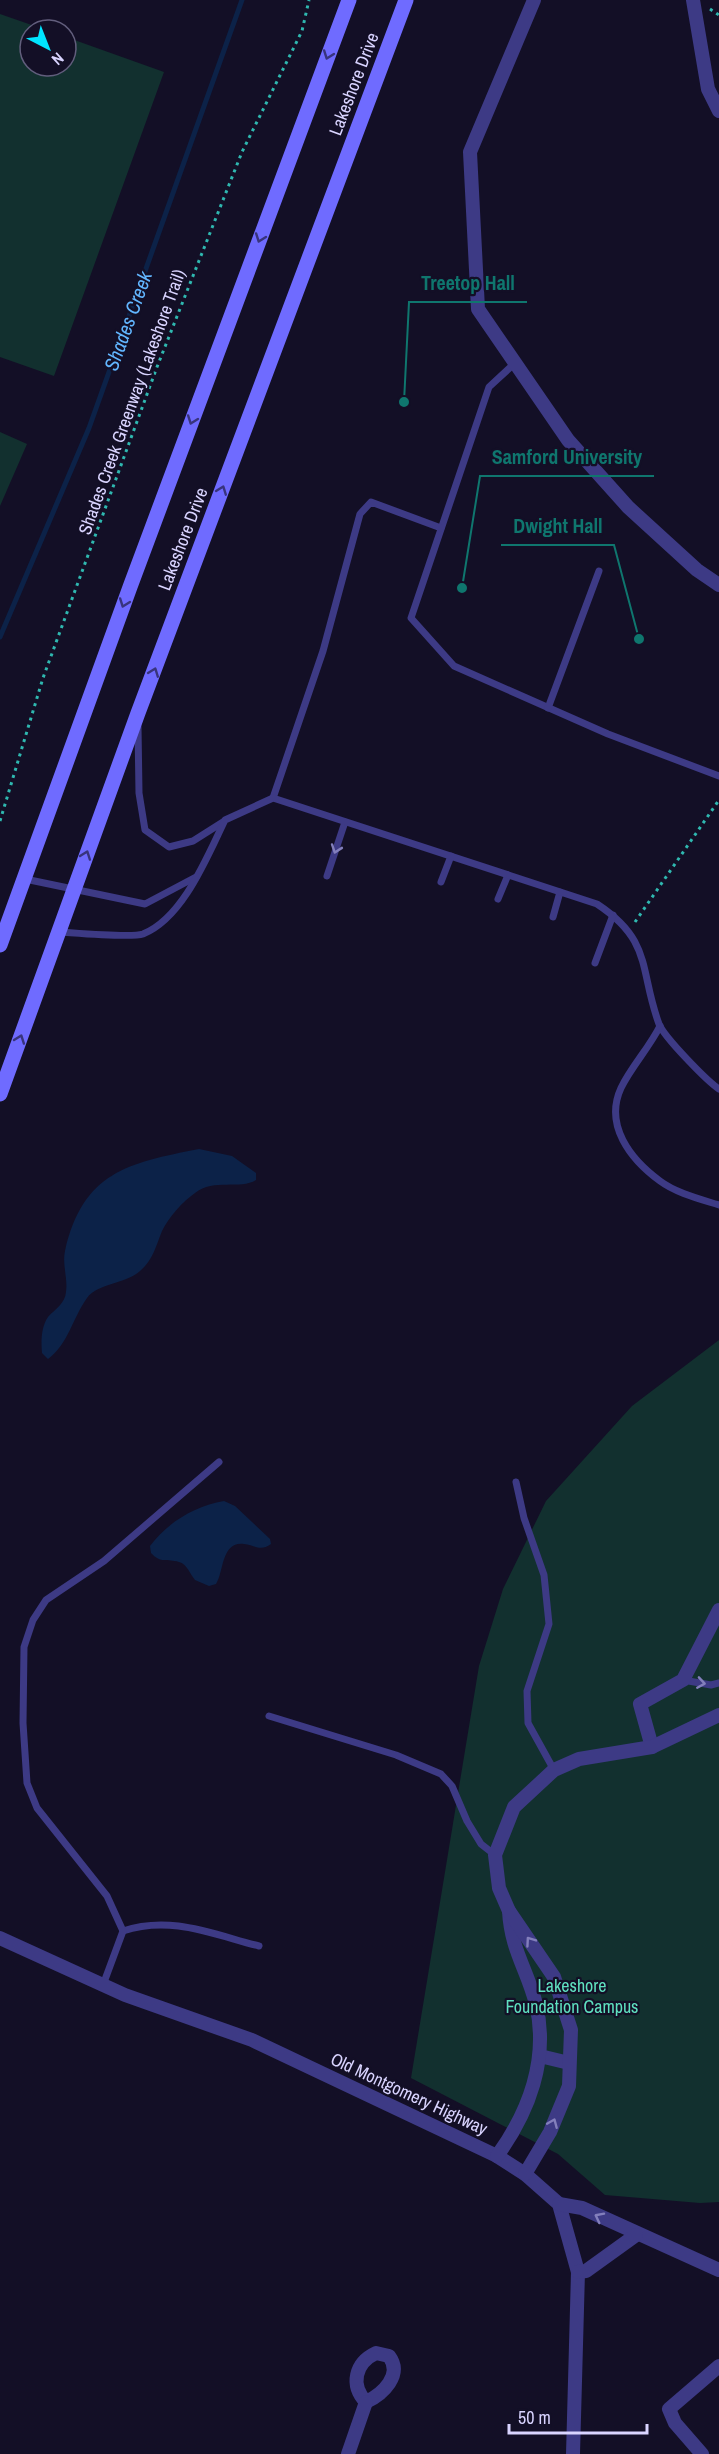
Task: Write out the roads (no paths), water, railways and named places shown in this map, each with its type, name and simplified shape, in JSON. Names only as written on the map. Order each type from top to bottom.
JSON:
[{"type":"main road","name":"Lakeshore Drive","points":[[0,945],[130,587],[349,0]]},
{"type":"main road","name":"Lakeshore Drive","points":[[0,1094],[138,713],[406,0]]},
{"type":"street","points":[[534,0],[470,152],[478,309],[568,441],[628,507],[697,570],[719,585]]},
{"type":"street","points":[[693,0],[708,89],[719,111]]},
{"type":"street","points":[[652,1747],[640,1704],[683,1680],[719,1610]]},
{"type":"street","points":[[525,2174],[550,2132],[569,2086],[568,2063],[571,2030],[554,1977],[509,1911],[499,1888],[495,1855],[514,1807],[554,1770],[579,1760],[652,1747],[719,1715]]},
{"type":"street","points":[[497,2156],[515,2130],[530,2100],[540,2056],[536,2005],[510,1935],[509,1911]]},
{"type":"street","name":"Old Montgomery Highway","points":[[0,1938],[103,1985],[252,2040],[497,2156],[525,2174],[560,2204]]},
{"type":"street","points":[[540,2056],[568,2063]]},
{"type":"street","points":[[573,2454],[578,2272],[560,2204],[582,2208],[636,2235],[719,2270]]},
{"type":"street","points":[[578,2272],[586,2271],[636,2235]]},
{"type":"street","points":[[702,2454],[675,2423],[669,2409],[719,2366]]},
{"type":"street","points":[[348,2454],[366,2402]]},
{"type":"lane","points":[[515,363],[489,387],[411,618],[454,666],[608,734],[719,776]]},
{"type":"lane","points":[[273,798],[324,651],[360,514],[371,502],[441,528]]},
{"type":"lane","points":[[548,708],[599,571]]},
{"type":"lane","points":[[138,713],[139,793],[146,830],[169,847],[193,842],[225,820],[273,798],[597,904],[613,915],[637,943],[660,1026],[707,1081],[719,1089]]},
{"type":"lane","points":[[57,932],[142,934],[168,917],[199,875],[225,820]]},
{"type":"lane","points":[[327,876],[345,822]]},
{"type":"lane","points":[[441,882],[451,856]]},
{"type":"lane","points":[[25,879],[145,904],[199,875]]},
{"type":"lane","points":[[498,899],[508,875]]},
{"type":"lane","points":[[553,916],[560,892]]},
{"type":"lane","points":[[595,963],[613,915]]},
{"type":"lane","points":[[660,1026],[648,1050],[621,1088],[613,1113],[617,1133],[634,1155],[660,1181],[693,1197],[719,1205]]},
{"type":"lane","points":[[103,1985],[123,1931],[107,1896],[37,1808],[27,1783],[23,1723],[24,1647],[33,1620],[46,1600],[104,1561],[219,1462]]},
{"type":"lane","points":[[516,1482],[524,1518],[544,1575],[549,1624],[527,1691],[528,1723],[554,1770]]},
{"type":"lane","points":[[683,1680],[711,1685],[719,1683]]},
{"type":"lane","points":[[269,1716],[396,1755],[441,1774],[452,1786],[467,1821],[481,1844],[495,1855]]},
{"type":"lane","points":[[123,1931],[144,1924],[170,1923],[259,1946]]},
{"type":"water","points":[[199,1149],[232,1156],[256,1173],[256,1180],[250,1183],[210,1186],[185,1201],[165,1226],[154,1252],[144,1267],[127,1279],[92,1293],[82,1306],[61,1346],[48,1359],[42,1353],[43,1330],[48,1317],[62,1303],[65,1296],[65,1251],[73,1225],[84,1204],[97,1188],[112,1176],[130,1167]]},
{"type":"water","points":[[224,1501],[235,1506],[270,1539],[271,1544],[261,1548],[244,1544],[231,1547],[224,1558],[219,1579],[216,1584],[209,1586],[195,1580],[182,1563],[161,1560],[151,1553],[150,1546],[157,1537],[183,1516],[213,1503]]},
{"type":"waterway","name":"Shades Creek","points":[[0,637],[89,428],[242,0]]},
{"type":"place","name":"Treetop Hall","points":[[404,402]]},
{"type":"place","name":"Samford University","points":[[462,588]]},
{"type":"place","name":"Dwight Hall","points":[[639,639]]},
{"type":"park label","name":"Lakeshore Foundation Campus","points":[[572,1996]]}]
